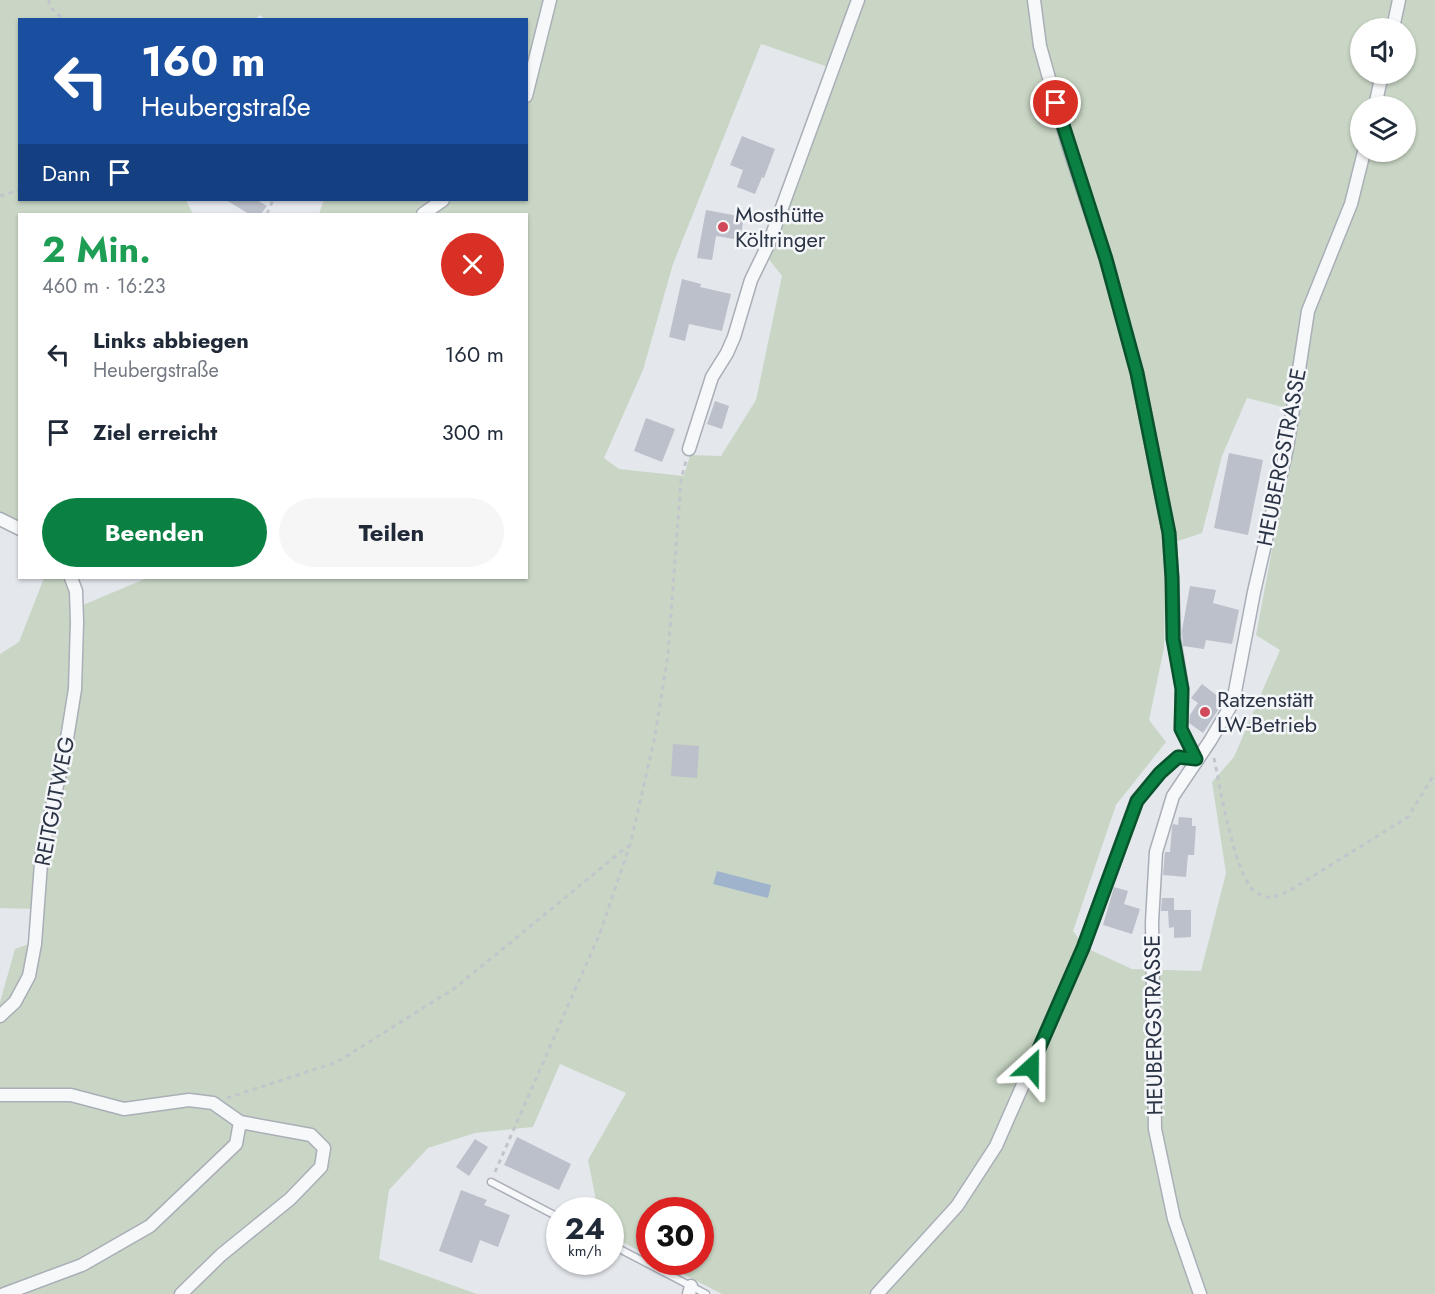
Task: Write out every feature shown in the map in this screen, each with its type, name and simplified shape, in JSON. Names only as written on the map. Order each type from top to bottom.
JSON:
[{"type":"street","points":[[528,88],[550,0]]},
{"type":"street","points":[[689,449],[712,377],[734,337],[745,297],[769,243],[858,0]]},
{"type":"street","points":[[1034,0],[1040,46],[1067,142],[1106,259],[1137,373],[1169,533],[1173,639],[1182,689],[1181,729],[1196,759]]},
{"type":"street","points":[[1395,18],[1399,0]]},
{"type":"street","name":"HEUBERGSTRASSE","points":[[1200,1294],[1174,1220],[1155,1129],[1152,1015],[1155,852],[1173,796],[1233,702],[1254,592],[1287,448],[1308,311],[1351,204],[1362,162]]},
{"type":"street","points":[[424,213],[442,201]]},
{"type":"street","points":[[0,519],[18,528]]},
{"type":"street","name":"REITGUTWEG","points":[[0,1016],[15,1002],[29,976],[35,944],[42,850],[65,751],[75,690],[78,622],[76,591],[71,579]]},
{"type":"street","points":[[878,1294],[957,1206],[996,1146],[1083,948],[1137,801],[1160,773],[1178,757],[1196,759]]},
{"type":"street","points":[[0,1095],[71,1095],[124,1109],[189,1100],[213,1103],[240,1122],[311,1135],[324,1148],[321,1167],[290,1199],[221,1255],[182,1294]]},
{"type":"street","points":[[4,1294],[82,1265],[150,1226],[236,1144],[240,1122]]},
{"type":"lane","points":[[491,1182],[546,1211]]},
{"type":"lane","points":[[624,1252],[690,1290],[706,1294]]},
{"type":"path","points":[[49,0],[48,6],[62,18]]},
{"type":"path","points":[[0,196],[18,191]]},
{"type":"path","points":[[491,1182],[600,933],[630,845],[654,741],[668,655],[681,480],[689,449]]},
{"type":"path","points":[[1210,741],[1228,828],[1245,879],[1255,892],[1271,898],[1289,891],[1408,817],[1435,772]]},
{"type":"path","points":[[213,1103],[337,1062],[455,988],[630,845]]},
{"type":"green space","points":[[0,0],[1435,0],[1435,1294],[722,1294],[685,1275],[714,1275],[714,1197],[636,1197],[636,1249],[624,1243],[624,1197],[595,1197],[588,1160],[626,1093],[560,1064],[533,1127],[475,1133],[428,1148],[389,1190],[379,1259],[477,1294],[0,1294],[0,1002],[15,949],[32,943],[35,909],[0,908],[0,654],[19,642],[44,579],[77,579],[83,605],[145,579],[528,579],[528,213],[319,213],[324,201],[528,201],[528,18],[264,18],[259,15],[257,18],[18,18],[18,201],[186,201],[192,213],[18,213],[18,521],[0,512]],"holes":[[[761,44],[837,70],[768,258],[782,276],[756,400],[721,456],[690,455],[684,476],[619,469],[604,458],[643,370],[673,264]],[[1247,398],[1298,411],[1256,635],[1280,650],[1234,757],[1212,782],[1226,873],[1201,971],[1132,969],[1086,948],[1073,931],[1116,805],[1166,742],[1149,720],[1164,648],[1165,602],[1172,543],[1202,533],[1222,456]]]},
{"type":"water","points":[[717,871],[771,885],[768,898],[713,884]]},
{"type":"building","points":[[742,136],[775,149],[755,194],[737,187],[743,170],[730,165]]},
{"type":"building","points":[[228,201],[259,201],[267,206],[262,213],[247,213]]},
{"type":"building","name":"Mosthütte Költringer","points":[[706,210],[744,217],[740,240],[716,236],[712,260],[697,258]]},
{"type":"building","points":[[682,279],[701,284],[700,287],[731,294],[722,331],[689,324],[685,341],[669,337]]},
{"type":"building","points":[[715,401],[729,406],[722,429],[707,424]]},
{"type":"building","points":[[646,418],[675,429],[662,462],[634,451]]},
{"type":"building","points":[[1229,453],[1263,460],[1248,535],[1214,528]]},
{"type":"building","points":[[1190,586],[1216,590],[1213,603],[1239,610],[1232,644],[1206,640],[1204,649],[1183,646],[1182,630]]},
{"type":"building","name":"Ratzenstätt LW-Betrieb","points":[[1202,684],[1224,701],[1203,733],[1189,723],[1190,715],[1198,703],[1191,698]]},
{"type":"building","points":[[673,744],[699,746],[697,778],[671,776]]},
{"type":"building","points":[[1179,817],[1192,818],[1192,826],[1196,826],[1194,855],[1188,855],[1186,877],[1163,875],[1165,852],[1170,852],[1172,827],[1173,824],[1178,825]]},
{"type":"building","points":[[1114,887],[1128,891],[1124,904],[1140,909],[1132,934],[1103,925]]},
{"type":"building","points":[[1162,898],[1174,898],[1174,910],[1191,910],[1191,937],[1174,938],[1174,927],[1169,928],[1168,911],[1161,911]]},
{"type":"building","points":[[517,1137],[571,1164],[559,1190],[504,1165]]},
{"type":"building","points":[[475,1139],[488,1147],[469,1176],[456,1167]]},
{"type":"building","points":[[461,1190],[487,1200],[484,1205],[510,1215],[498,1247],[480,1240],[472,1263],[439,1251]]},
{"type":"place","name":"Mosthütte Költringer","points":[[723,227]]},
{"type":"place","name":"Ratzenstätt LW-Betrieb","points":[[1205,712]]},
{"type":"route","points":[[1031,1067],[1083,948],[1137,801],[1160,773],[1178,757],[1196,759],[1181,729],[1182,689],[1173,639],[1169,533],[1137,373],[1106,259],[1056,103]]}]
